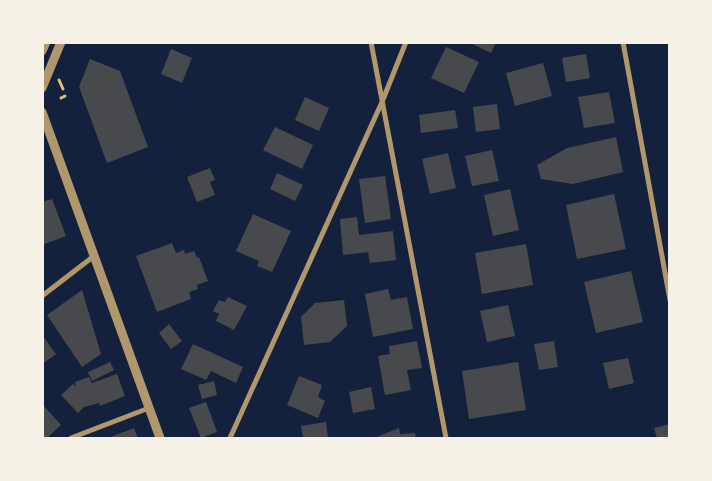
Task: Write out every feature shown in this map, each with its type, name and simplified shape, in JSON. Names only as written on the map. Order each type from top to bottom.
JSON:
[{"type":"street","points":[[42,51],[46,42]]},
{"type":"street","points":[[42,88],[61,42]]},
{"type":"street","points":[[371,42],[446,438]]},
{"type":"street","points":[[230,438],[382,102],[406,42]]},
{"type":"street","points":[[623,42],[670,300]]},
{"type":"street","points":[[42,112],[45,129],[94,256],[160,438]]},
{"type":"street","points":[[42,296],[94,256]]},
{"type":"street","points":[[71,438],[149,408]]},
{"type":"path","points":[[59,80],[63,89]]},
{"type":"building","points":[[468,42],[496,42],[491,53]]},
{"type":"building","points":[[446,47],[479,62],[464,93],[431,78]]},
{"type":"building","points":[[171,49],[192,58],[182,83],[161,74]]},
{"type":"building","points":[[586,54],[590,78],[566,82],[562,58]]},
{"type":"building","points":[[90,59],[120,71],[148,147],[107,163],[79,87]]},
{"type":"building","points":[[543,63],[552,96],[515,106],[506,73]]},
{"type":"building","points":[[609,92],[615,123],[584,128],[578,97]]},
{"type":"building","points":[[305,97],[329,108],[319,131],[295,120]]},
{"type":"building","points":[[497,104],[500,129],[476,132],[473,107]]},
{"type":"building","points":[[455,110],[458,128],[421,133],[419,115]]},
{"type":"building","points":[[275,127],[313,145],[302,169],[263,150]]},
{"type":"building","points":[[616,137],[623,172],[573,184],[541,179],[537,165],[567,148]]},
{"type":"building","points":[[492,150],[499,181],[472,186],[465,156]]},
{"type":"building","points":[[448,153],[456,188],[430,194],[422,159]]},
{"type":"building","points":[[210,168],[215,180],[210,182],[215,195],[197,202],[187,177]]},
{"type":"building","points":[[277,173],[303,185],[295,201],[270,189]]},
{"type":"building","points":[[385,176],[391,219],[365,223],[359,179]]},
{"type":"building","points":[[510,189],[519,230],[493,236],[484,195]]},
{"type":"building","points":[[614,194],[626,249],[577,259],[566,205]]},
{"type":"building","points":[[52,199],[66,236],[42,245],[42,202]]},
{"type":"building","points":[[253,214],[291,231],[272,272],[257,266],[259,261],[236,251]]},
{"type":"building","points":[[357,217],[359,235],[393,231],[396,260],[370,263],[368,252],[343,255],[340,219]]},
{"type":"building","points":[[172,243],[176,253],[184,250],[185,254],[194,251],[197,258],[199,257],[208,281],[197,285],[198,289],[189,292],[191,299],[157,312],[136,256]]},
{"type":"building","points":[[526,244],[533,285],[482,294],[475,253]]},
{"type":"building","points":[[631,271],[643,322],[596,333],[584,282]]},
{"type":"building","points":[[388,289],[391,300],[407,297],[413,329],[373,337],[365,294]]},
{"type":"building","points":[[82,290],[101,354],[82,367],[47,315]]},
{"type":"building","points":[[228,297],[247,306],[234,330],[216,321],[219,314],[213,311],[219,300],[225,302]]},
{"type":"building","points":[[344,300],[347,326],[330,342],[304,345],[301,317],[315,303]]},
{"type":"building","points":[[508,305],[515,336],[487,342],[480,311]]},
{"type":"building","points":[[169,324],[182,341],[171,349],[159,333]]},
{"type":"building","points":[[42,335],[56,354],[42,364]]},
{"type":"building","points":[[417,341],[422,368],[407,370],[411,390],[385,395],[378,356],[390,354],[389,346]]},
{"type":"building","points":[[554,341],[558,367],[539,370],[534,344]]},
{"type":"building","points":[[193,344],[243,367],[236,383],[211,371],[206,380],[181,369]]},
{"type":"building","points":[[628,358],[634,383],[609,389],[603,363]]},
{"type":"building","points":[[110,362],[114,370],[92,381],[88,372]]},
{"type":"building","points":[[518,362],[526,410],[469,419],[462,371]]},
{"type":"building","points":[[117,374],[125,396],[100,406],[99,403],[84,407],[78,413],[61,395],[73,384],[76,387],[75,382],[89,377],[92,383]]},
{"type":"building","points":[[299,376],[322,385],[318,397],[325,401],[318,418],[287,405]]},
{"type":"building","points":[[214,381],[217,395],[202,399],[198,385]]},
{"type":"building","points":[[371,387],[375,409],[353,413],[349,392]]},
{"type":"building","points":[[206,402],[217,432],[201,438],[189,408]]},
{"type":"building","points":[[42,404],[61,425],[47,438],[42,438]]},
{"type":"building","points":[[326,422],[328,438],[303,438],[301,426]]},
{"type":"building","points":[[670,424],[670,438],[657,438],[654,428]]},
{"type":"building","points":[[134,428],[138,438],[108,438]]},
{"type":"building","points":[[399,428],[400,434],[415,433],[416,438],[374,438]]}]
